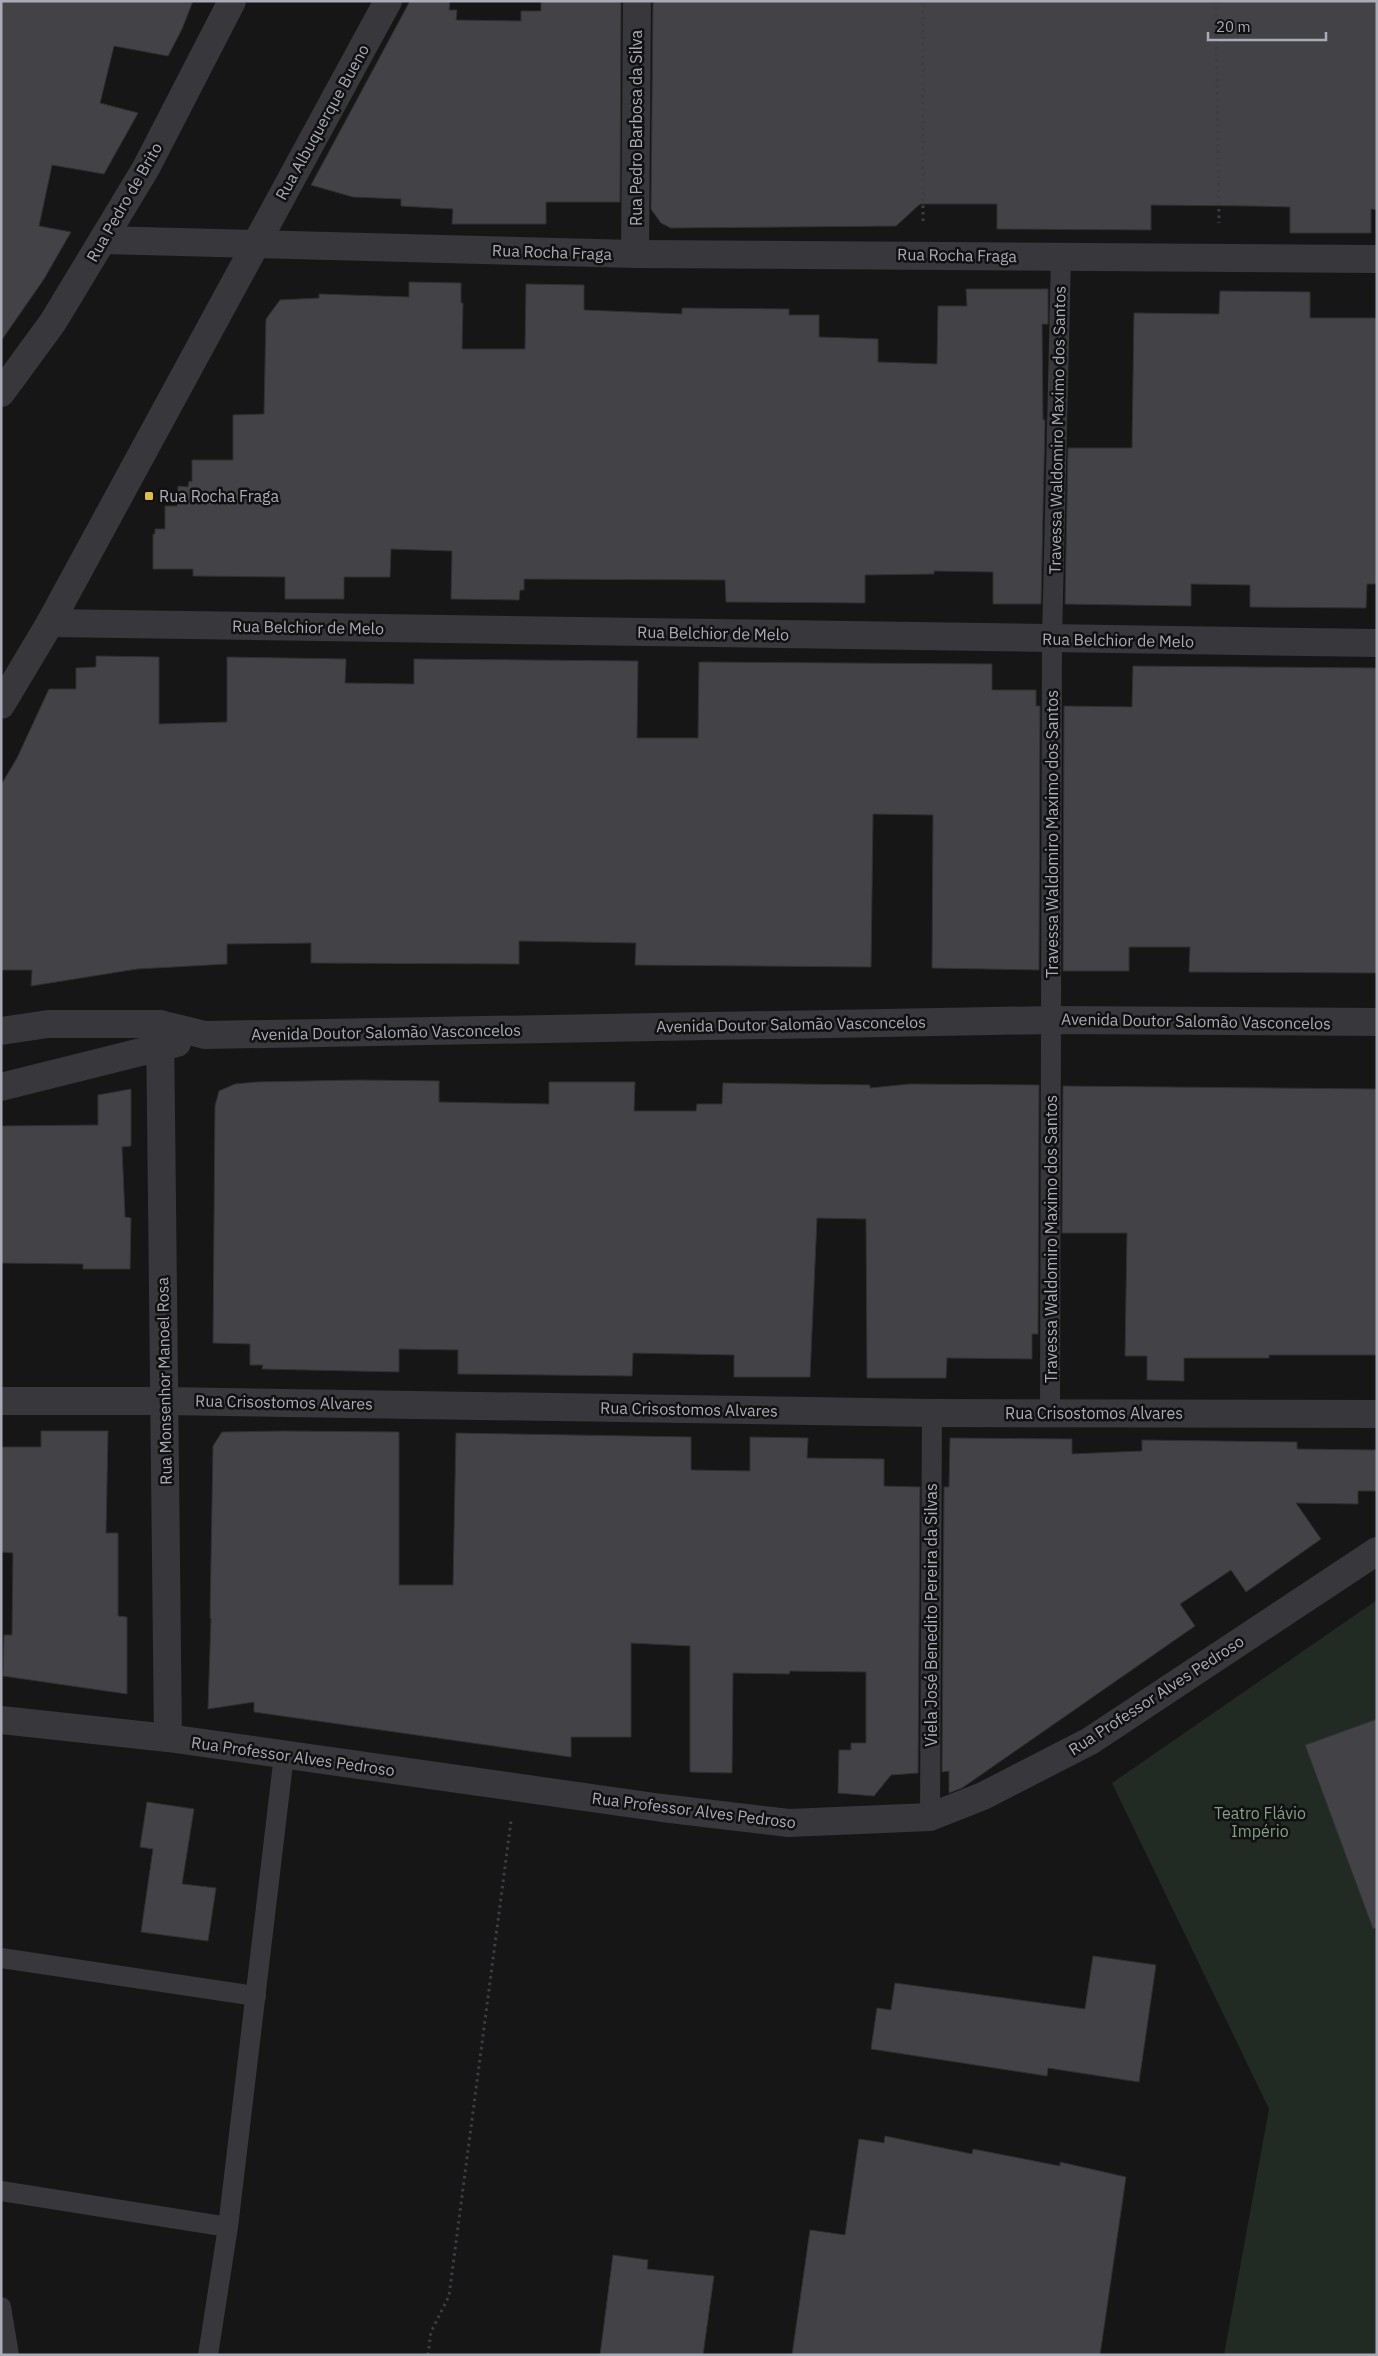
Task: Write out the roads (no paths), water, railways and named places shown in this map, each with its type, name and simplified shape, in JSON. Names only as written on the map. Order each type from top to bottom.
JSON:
[{"type":"street","name":"Rua Pedro de Brito","points":[[1,393],[53,322],[146,168],[232,1]]},
{"type":"street","name":"Rua Albuquerque Bueno","points":[[256,243],[388,1]]},
{"type":"street","name":"Rua Pedro Barbosa da Silva","points":[[635,254],[637,1]]},
{"type":"street","name":"Rua Rocha Fraga","points":[[103,240],[635,254],[1377,259]]},
{"type":"street","points":[[1,706],[50,623],[256,243]]},
{"type":"street","name":"Rua Belchior de Melo","points":[[50,623],[1377,643]]},
{"type":"street","name":"Avenida Doutor Salomão Vasconcelos","points":[[1,1031],[48,1024],[160,1036],[1052,1020],[1377,1022]]},
{"type":"street","name":"Avenida Doutor Salomão Vasconcelos","points":[[1,1087],[160,1036]]},
{"type":"street","name":"Rua Monsenhor Manoel Rosa","points":[[160,1036],[168,1738]]},
{"type":"street","name":"Rua Crisostomos Alvares","points":[[1,1401],[164,1400],[932,1413],[1377,1414]]},
{"type":"street","name":"Rua Professor Alves Pedroso","points":[[1,1720],[168,1738],[515,1788],[789,1823],[930,1817],[984,1796],[1090,1741],[1377,1551]]},
{"type":"lane","name":"Travessa Waldomiro Maximo dos Santos","points":[[1050,1413],[1052,639],[1061,256]]},
{"type":"lane","name":"Viela José Benedito Pereira da Silvas","points":[[930,1817],[932,1413]]},
{"type":"lane","points":[[208,2355],[228,2227],[284,1755]]},
{"type":"lane","points":[[1,1958],[256,1996]]},
{"type":"lane","points":[[1,2191],[228,2227]]},
{"type":"lane","points":[[1,2307],[9,2355]]},
{"type":"place","name":"Rua Rocha Fraga","points":[[149,496]]},
{"type":"park label","name":"Teatro Flávio Império","points":[[1260,1822]]}]
